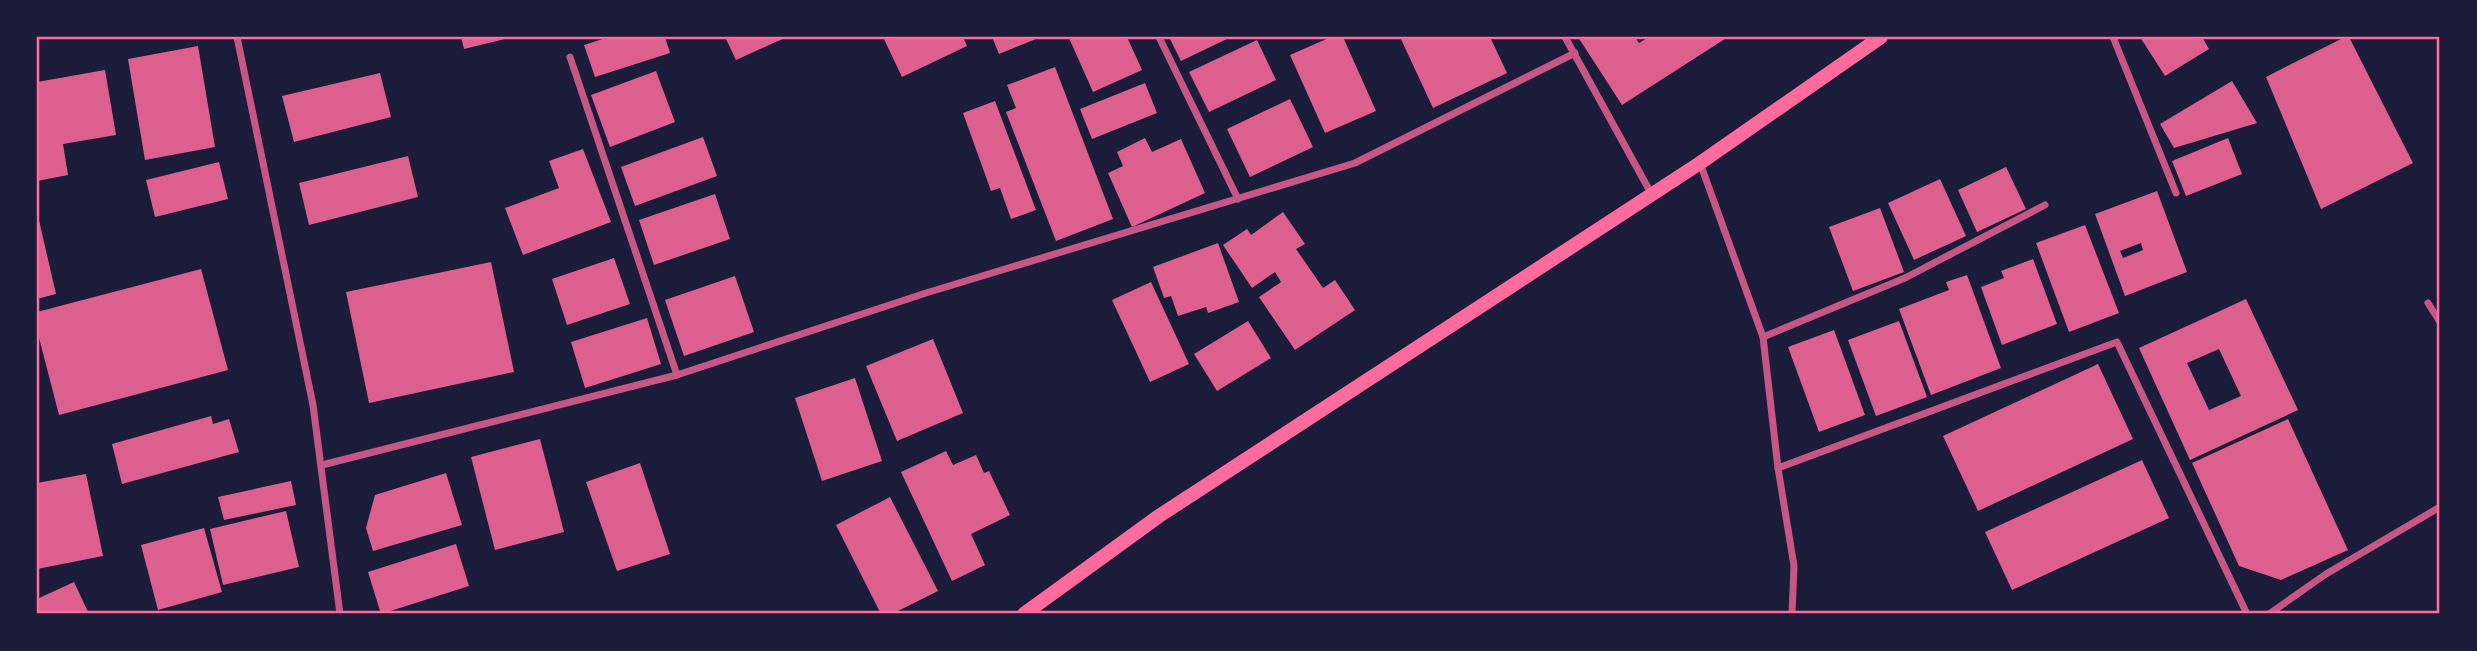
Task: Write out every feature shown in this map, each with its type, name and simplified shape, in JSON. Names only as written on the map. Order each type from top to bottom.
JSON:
[{"type":"main road","points":[[1024,614],[1159,516],[1652,195],[1881,37]]},
{"type":"street","points":[[237,37],[322,465],[340,614]]},
{"type":"street","points":[[1159,37],[1238,198]]},
{"type":"street","points":[[1564,37],[1652,195]]},
{"type":"street","points":[[2113,37],[2176,193]]},
{"type":"street","points":[[322,465],[677,375],[926,293],[1355,163],[1575,53]]},
{"type":"street","points":[[570,57],[677,375]]},
{"type":"street","points":[[1700,163],[1763,337],[1778,467],[1794,566],[1792,614]]},
{"type":"street","points":[[1763,337],[1905,278],[2045,205]]},
{"type":"street","points":[[2428,303],[2440,322]]},
{"type":"street","points":[[1778,467],[2117,342],[2247,614]]},
{"type":"street","points":[[2269,614],[2326,574],[2440,507]]},
{"type":"building","points":[[461,37],[509,37],[509,38],[464,49]]},
{"type":"building","points":[[609,37],[665,37],[670,53],[595,77],[584,45]]},
{"type":"building","points":[[725,37],[787,37],[736,60]]},
{"type":"building","points":[[883,37],[963,37],[967,46],[902,77]]},
{"type":"building","points":[[992,37],[1041,37],[999,54]]},
{"type":"building","points":[[1127,37],[1142,70],[1093,92],[1069,38]]},
{"type":"building","points":[[1169,37],[1231,37],[1181,61]]},
{"type":"building","points":[[1331,37],[1343,37],[1376,111],[1325,133],[1290,55]]},
{"type":"building","points":[[1400,37],[1490,37],[1507,73],[1433,108]]},
{"type":"building","points":[[1578,37],[1635,37],[1639,43],[1649,37],[1728,37],[1622,105]]},
{"type":"building","points":[[2140,37],[2202,37],[2209,49],[2165,76]]},
{"type":"building","points":[[2349,37],[2413,163],[2321,209],[2266,77]]},
{"type":"building","points":[[1257,40],[1276,80],[1209,112],[1189,72]]},
{"type":"building","points":[[198,46],[215,147],[145,160],[128,59]]},
{"type":"building","points":[[1055,67],[1113,219],[1056,241],[1006,112],[1016,108],[1007,85]]},
{"type":"building","points":[[105,70],[116,135],[63,144],[68,175],[37,181],[37,82]]},
{"type":"building","points":[[656,71],[675,122],[610,147],[591,95]]},
{"type":"building","points":[[380,73],[391,117],[294,142],[282,96]]},
{"type":"building","points":[[2232,81],[2257,123],[2174,148],[2160,124]]},
{"type":"building","points":[[1145,83],[1157,113],[1092,139],[1080,109]]},
{"type":"building","points":[[1290,99],[1313,147],[1250,177],[1227,129]]},
{"type":"building","points":[[995,101],[1036,210],[1011,219],[1000,188],[991,191],[963,113]]},
{"type":"building","points":[[703,137],[717,176],[635,206],[621,167]]},
{"type":"building","points":[[1145,138],[1152,152],[1181,139],[1205,193],[1132,227],[1108,173],[1123,166],[1117,152]]},
{"type":"building","points":[[2228,138],[2242,174],[2186,196],[2172,161]]},
{"type":"building","points":[[583,149],[611,222],[523,255],[505,208],[559,188],[549,161]]},
{"type":"building","points":[[408,156],[418,197],[309,225],[299,183]]},
{"type":"building","points":[[219,162],[228,199],[155,217],[146,180]]},
{"type":"building","points":[[2006,167],[2026,209],[1977,232],[1958,190]]},
{"type":"building","points":[[1940,179],[1966,236],[1914,260],[1888,203]]},
{"type":"building","points":[[2157,191],[2187,272],[2125,296],[2095,214]],"holes":[[[2141,243],[2143,250],[2123,258],[2120,251]]]},
{"type":"building","points":[[715,194],[730,239],[654,265],[639,220]]},
{"type":"building","points":[[1880,208],[1904,272],[1853,291],[1829,227]]},
{"type":"building","points":[[1283,212],[1305,244],[1296,249],[1323,288],[1335,280],[1355,310],[1295,350],[1259,297],[1281,282],[1275,272],[1252,288],[1223,245],[1247,229],[1251,235]]},
{"type":"building","points":[[37,217],[56,294],[37,299]]},
{"type":"building","points":[[2085,225],[2119,313],[2069,332],[2036,243]]},
{"type":"building","points":[[1218,243],[1239,302],[1208,313],[1206,307],[1178,316],[1171,296],[1164,298],[1153,267]]},
{"type":"building","points":[[614,258],[630,304],[567,325],[552,279]]},
{"type":"building","points":[[2033,259],[2057,324],[2002,345],[1981,287],[2004,278],[2001,271]]},
{"type":"building","points":[[491,262],[514,372],[369,403],[346,292]]},
{"type":"building","points":[[201,269],[228,370],[59,415],[37,330],[37,312]]},
{"type":"building","points":[[1967,275],[2001,368],[1931,395],[1899,309],[1949,290],[1946,282]]},
{"type":"building","points":[[735,276],[754,332],[684,356],[665,300]]},
{"type":"building","points":[[1151,282],[1189,364],[1150,382],[1112,300]]},
{"type":"building","points":[[2246,299],[2298,410],[2190,460],[2139,348]],"holes":[[[2219,349],[2241,396],[2209,410],[2187,363]]]},
{"type":"building","points":[[647,318],[661,364],[585,388],[571,342]]},
{"type":"building","points":[[1248,321],[1271,358],[1217,391],[1194,354]]},
{"type":"building","points":[[1899,321],[1927,397],[1876,416],[1848,340]]},
{"type":"building","points":[[1834,330],[1865,415],[1819,432],[1788,347]]},
{"type":"building","points":[[933,339],[963,413],[897,441],[866,366]]},
{"type":"building","points":[[2098,364],[2133,439],[1978,511],[1943,436]]},
{"type":"building","points":[[855,378],[882,461],[822,481],[795,398]]},
{"type":"building","points":[[211,416],[213,424],[229,419],[239,452],[122,484],[112,444]]},
{"type":"building","points":[[2288,419],[2348,550],[2281,580],[2239,566],[2192,463]]},
{"type":"building","points":[[540,439],[564,532],[495,550],[471,457]]},
{"type":"building","points":[[946,451],[953,465],[976,455],[984,473],[989,471],[1010,515],[971,534],[985,565],[952,581],[901,472]]},
{"type":"building","points":[[2142,460],[2169,518],[2012,590],[1985,532]]},
{"type":"building","points":[[640,463],[670,554],[617,571],[586,482]]},
{"type":"building","points":[[446,473],[462,525],[373,551],[366,528],[375,495]]},
{"type":"building","points":[[86,474],[103,556],[37,569],[37,483]]},
{"type":"building","points":[[291,481],[296,505],[224,520],[218,497]]},
{"type":"building","points":[[890,497],[938,591],[892,614],[881,614],[836,525]]},
{"type":"building","points":[[286,511],[299,567],[223,585],[210,529]]},
{"type":"building","points":[[204,528],[222,592],[158,610],[141,545]]},
{"type":"building","points":[[456,544],[469,586],[381,614],[368,572]]},
{"type":"building","points":[[74,582],[89,614],[37,614],[37,599]]}]
